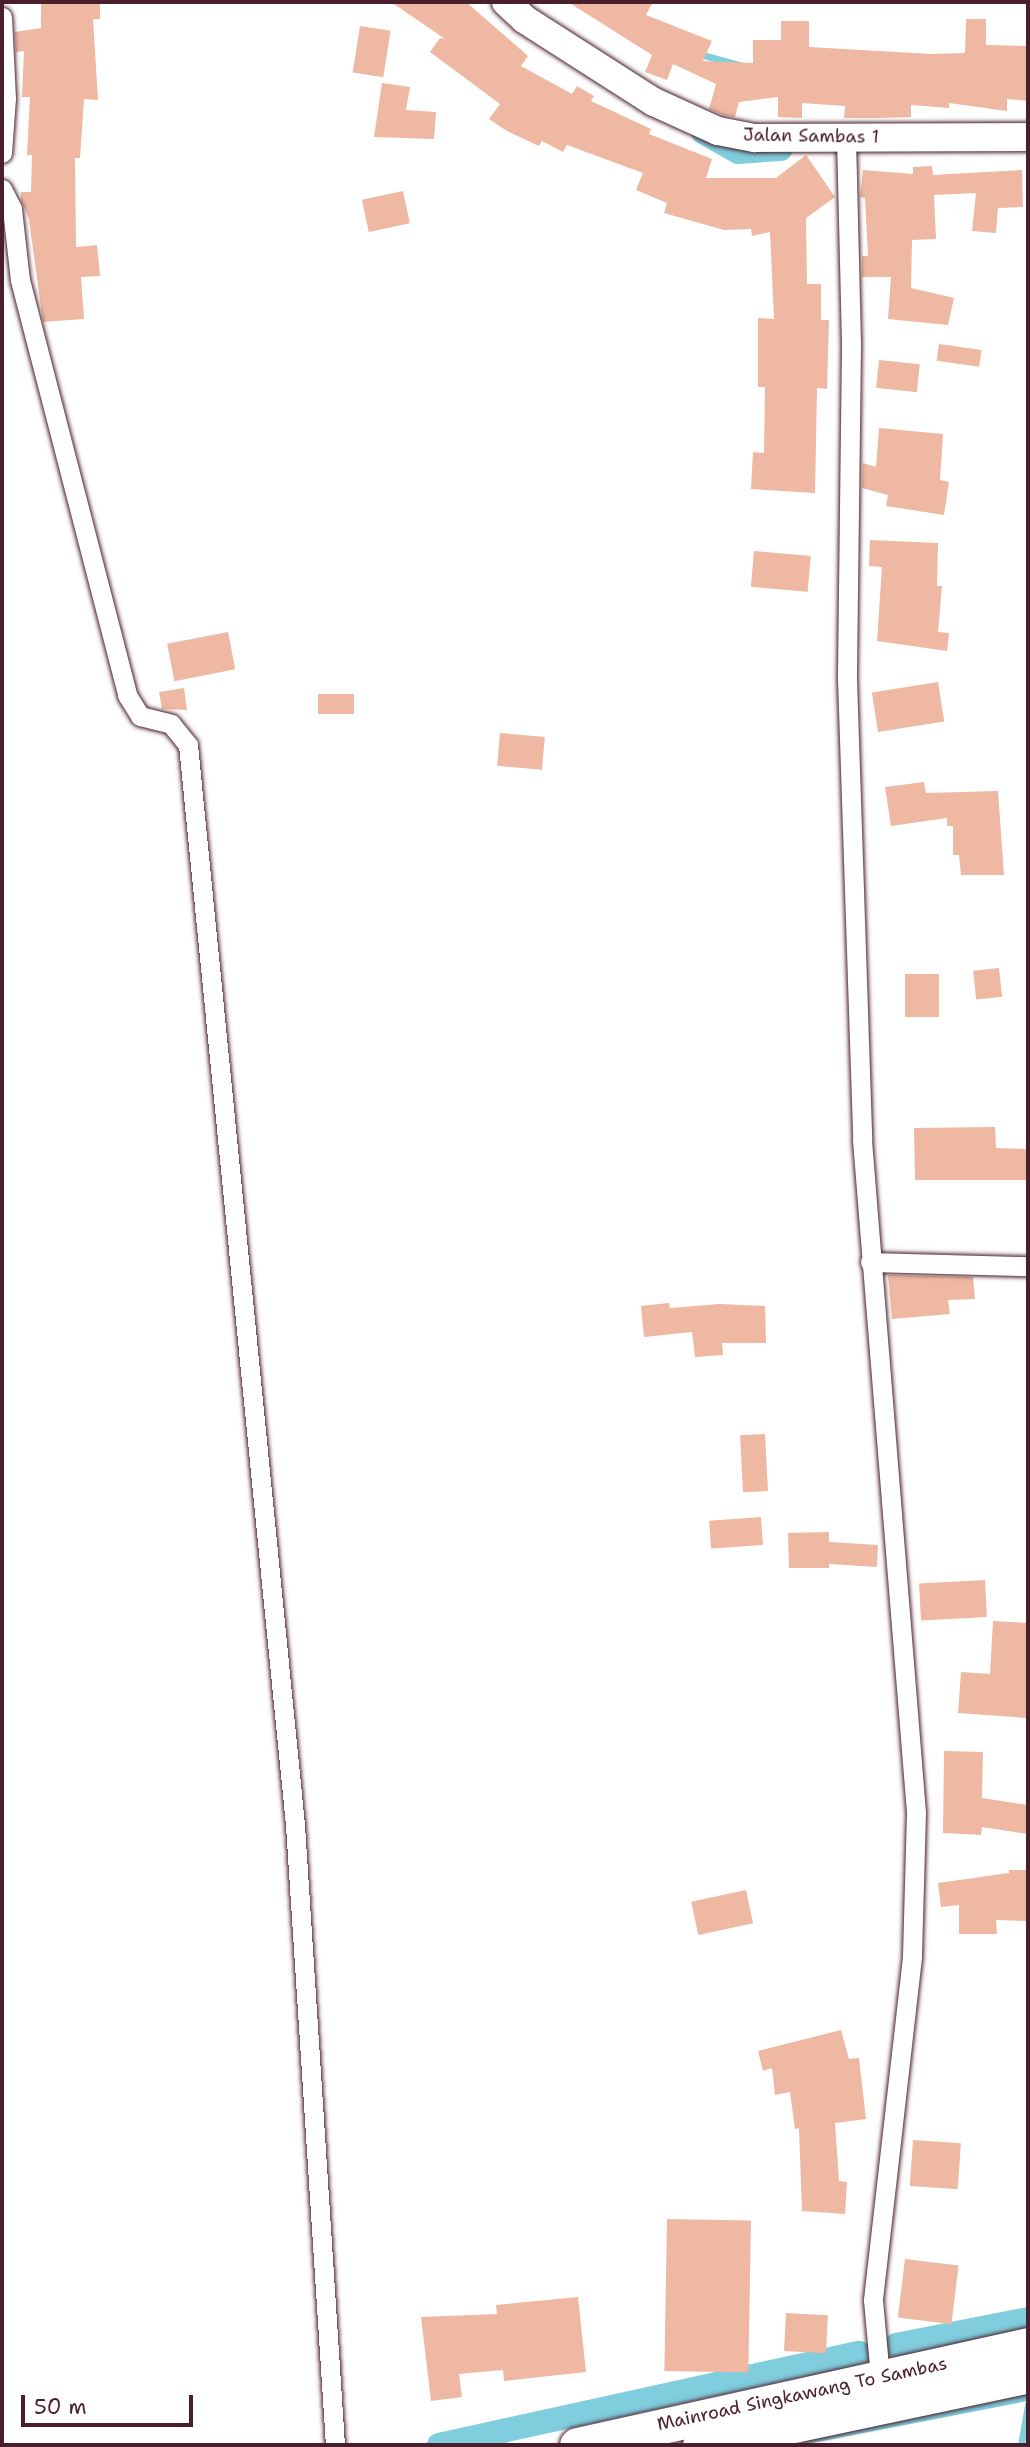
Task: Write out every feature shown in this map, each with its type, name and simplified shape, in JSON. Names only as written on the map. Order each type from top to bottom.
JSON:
[{"type":"highway","name":"Mainroad Singkawang To Sambas","points":[[577,2445],[1028,2345]]},
{"type":"highway","name":"Mainroad Singkawang To Sambas","points":[[701,2445],[1028,2375]]},
{"type":"street","name":"Jalan Sambas 1","points":[[506,2],[524,19],[689,121],[755,138],[1028,137]]},
{"type":"street","points":[[2,17],[6,98],[2,153]]},
{"type":"street","points":[[846,138],[852,345],[847,679],[870,1262],[883,1372],[916,1812],[912,1957],[873,2300],[880,2377]]},
{"type":"street","points":[[2,189],[12,209],[20,280],[127,695],[140,716],[171,724],[188,745],[295,1825],[335,2445]]},
{"type":"street","points":[[870,1262],[1028,1266]]},
{"type":"building","points":[[41,2],[100,2],[100,19],[93,19],[98,100],[84,99],[80,158],[75,158],[76,247],[97,245],[100,276],[81,277],[84,319],[43,322],[29,219],[21,200],[21,192],[31,192],[32,155],[27,155],[30,97],[22,97],[24,51],[16,52],[15,32],[41,28]]},
{"type":"building","points":[[391,2],[466,2],[528,56],[521,66],[572,94],[577,86],[594,96],[591,101],[651,129],[649,134],[712,159],[706,178],[776,178],[806,155],[835,197],[806,218],[807,284],[821,284],[821,320],[829,320],[827,389],[817,388],[815,493],[751,489],[753,452],[764,453],[765,387],[758,387],[758,318],[774,319],[770,232],[752,236],[751,229],[724,230],[664,213],[667,203],[636,190],[643,173],[567,145],[563,152],[542,141],[539,146],[507,131],[489,119],[500,104],[430,52],[440,38],[445,39]]},
{"type":"building","points":[[568,2],[653,2],[646,15],[712,41],[703,61],[753,63],[753,40],[781,40],[781,21],[809,21],[809,47],[931,54],[965,53],[966,19],[986,19],[986,45],[1028,46],[1028,101],[1007,99],[1007,111],[949,103],[949,108],[911,105],[911,117],[878,118],[844,118],[845,106],[802,103],[802,118],[778,117],[778,97],[739,102],[735,117],[726,116],[709,109],[716,84],[673,64],[667,80],[645,72],[652,55]]},
{"type":"building","points":[[360,26],[391,31],[383,77],[353,72]]},
{"type":"building","points":[[382,83],[410,87],[406,110],[436,112],[434,139],[374,137]]},
{"type":"building","points":[[932,166],[933,175],[1022,170],[1023,207],[998,208],[996,233],[972,231],[976,193],[934,195],[936,239],[912,240],[911,288],[954,298],[948,325],[888,319],[891,277],[862,277],[862,256],[868,256],[865,198],[860,197],[863,170],[913,174],[913,167]]},
{"type":"building","points":[[403,191],[410,223],[369,232],[362,200]]},
{"type":"building","points":[[939,344],[982,350],[979,367],[937,361]]},
{"type":"building","points":[[879,360],[920,364],[917,392],[876,388]]},
{"type":"building","points":[[879,428],[943,434],[940,480],[949,482],[944,515],[886,506],[888,495],[862,488],[863,463],[876,467]]},
{"type":"building","points":[[870,540],[938,543],[937,586],[942,586],[938,632],[949,633],[947,651],[877,641],[882,567],[869,566]]},
{"type":"building","points":[[754,551],[811,556],[808,592],[751,587]]},
{"type":"building","points":[[228,632],[235,669],[174,681],[167,644]]},
{"type":"building","points":[[938,682],[944,722],[878,732],[872,692]]},
{"type":"building","points":[[184,688],[187,710],[162,709],[159,692]]},
{"type":"building","points":[[318,694],[354,694],[354,714],[318,714]]},
{"type":"building","points":[[500,733],[545,737],[542,770],[497,766]]},
{"type":"building","points":[[924,782],[926,793],[998,791],[1004,875],[961,875],[959,855],[953,855],[953,826],[947,826],[947,818],[891,826],[885,787]]},
{"type":"building","points":[[999,968],[1002,997],[976,1000],[973,971]]},
{"type":"building","points":[[905,974],[939,974],[939,1017],[905,1017]]},
{"type":"building","points":[[995,1127],[996,1148],[1028,1149],[1028,1180],[915,1180],[914,1128]]},
{"type":"building","points":[[888,1275],[973,1277],[975,1299],[948,1300],[950,1314],[892,1319]]},
{"type":"building","points":[[669,1303],[670,1308],[719,1304],[765,1306],[766,1343],[722,1343],[723,1355],[695,1357],[692,1332],[644,1337],[641,1306]]},
{"type":"building","points":[[765,1434],[768,1491],[743,1492],[740,1435]]},
{"type":"building","points":[[761,1517],[763,1545],[711,1549],[709,1521]]},
{"type":"building","points":[[829,1532],[829,1542],[878,1545],[877,1567],[829,1564],[829,1568],[789,1568],[788,1533]]},
{"type":"building","points":[[985,1580],[987,1617],[921,1620],[919,1583]]},
{"type":"building","points":[[993,1621],[1028,1623],[1028,1718],[958,1713],[961,1672],[990,1674]]},
{"type":"building","points":[[944,1751],[983,1752],[982,1798],[1028,1805],[1028,1834],[982,1827],[981,1835],[943,1833]]},
{"type":"building","points":[[1009,1870],[1028,1870],[1028,1921],[996,1920],[997,1934],[959,1934],[959,1905],[941,1907],[938,1883],[1009,1873]]},
{"type":"building","points":[[746,1890],[753,1923],[698,1935],[691,1902]]},
{"type":"building","points":[[841,2030],[849,2059],[859,2058],[866,2119],[835,2123],[839,2181],[847,2182],[845,2214],[802,2211],[799,2128],[795,2129],[790,2092],[775,2095],[772,2068],[763,2071],[758,2051]]},
{"type":"building","points":[[913,2140],[961,2143],[958,2189],[910,2186]]},
{"type":"building","points":[[667,2219],[751,2220],[748,2372],[664,2371]]},
{"type":"building","points":[[905,2259],[959,2266],[951,2324],[898,2318]]},
{"type":"building","points":[[578,2297],[586,2372],[504,2381],[503,2370],[459,2374],[462,2397],[431,2401],[421,2317],[497,2314],[496,2305]]},
{"type":"building","points":[[786,2313],[828,2315],[826,2353],[784,2351]]},
{"type":"waterway","points":[[696,53],[739,65]]},
{"type":"waterway","points":[[703,132],[738,152],[781,149]]},
{"type":"waterway","points":[[896,2345],[1028,2319]]},
{"type":"waterway","points":[[439,2445],[859,2353]]},
{"type":"waterway","points":[[806,2440],[1028,2397]]},
{"type":"waterway","points":[[1021,2445],[1028,2405]]}]
